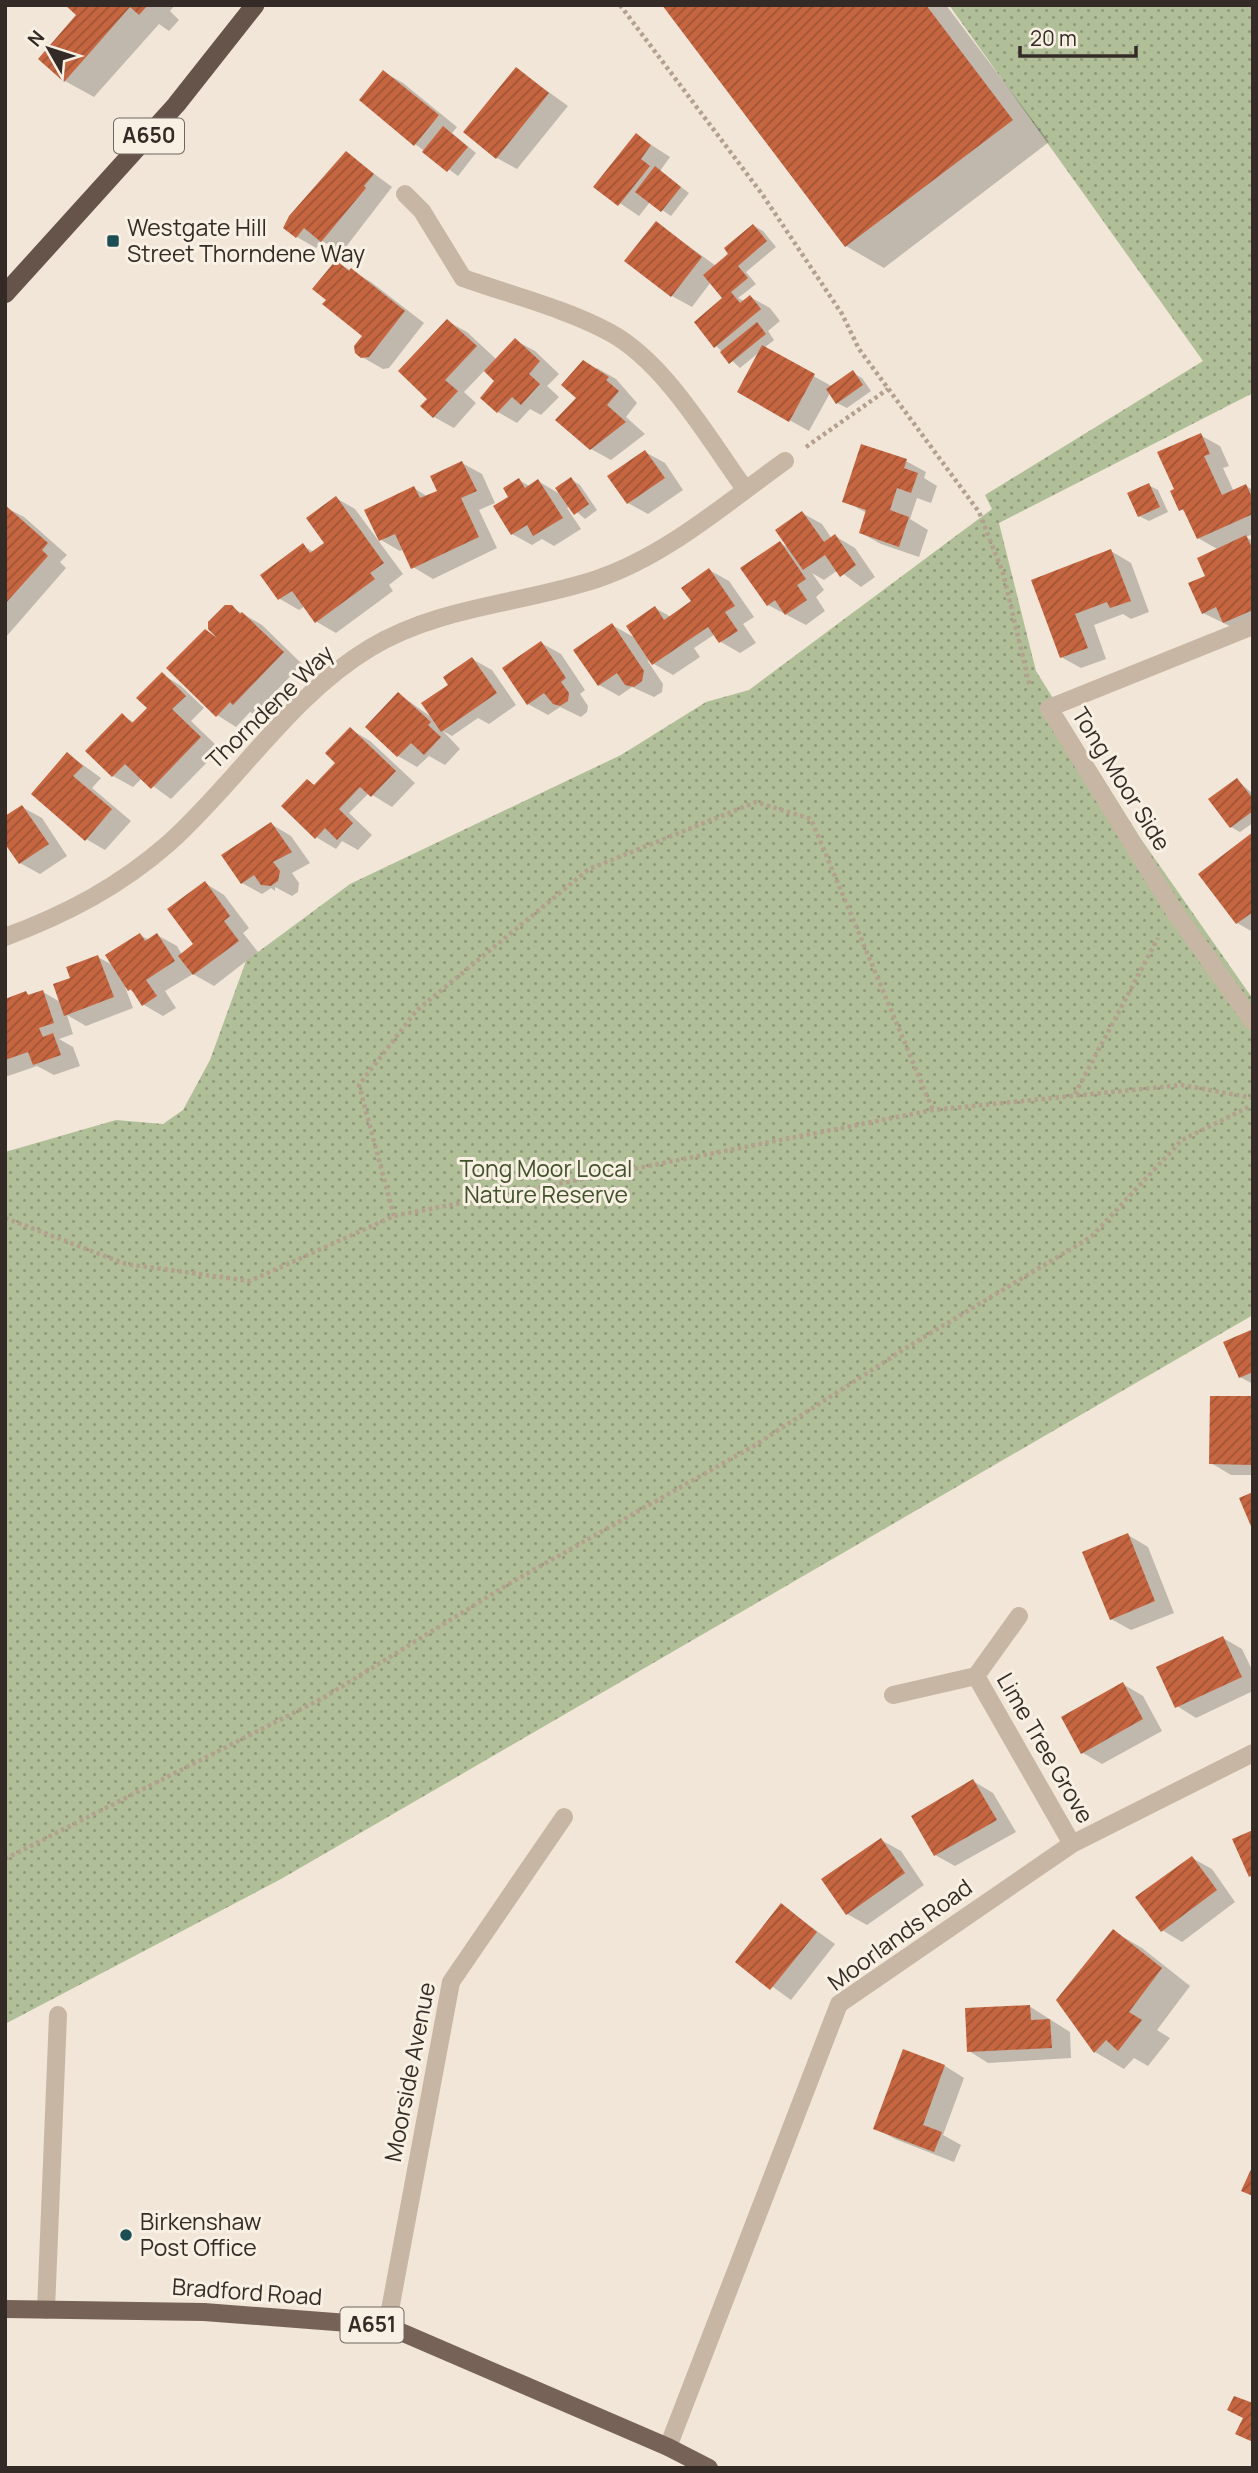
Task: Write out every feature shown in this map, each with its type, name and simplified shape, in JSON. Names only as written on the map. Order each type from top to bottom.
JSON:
[{"type":"highway","name":"A650","points":[[5,294],[176,105],[256,5]]},
{"type":"main road","name":"Bradford Road","points":[[5,2309],[204,2312],[387,2326],[668,2447],[709,2468]]},
{"type":"street","points":[[405,194],[422,211],[463,278],[610,332],[642,355],[686,407],[745,489]]},
{"type":"street","name":"Thorndene Way","points":[[5,937],[74,909],[139,868],[171,841],[313,692],[344,664],[373,646],[436,618],[567,589],[620,571],[642,561],[785,461]]},
{"type":"street","name":"Tong Moor Side","points":[[1253,626],[1049,708],[1173,909],[1253,1022]]},
{"type":"street","name":"Lime Tree Grove","points":[[892,1695],[976,1676],[1018,1616]]},
{"type":"street","name":"Lime Tree Grove","points":[[976,1676],[1072,1844]]},
{"type":"street","name":"Moorlands Road","points":[[668,2447],[839,2004],[1072,1844],[1253,1753]]},
{"type":"street","name":"Moorside Avenue","points":[[387,2326],[451,1982],[564,1817]]},
{"type":"street","points":[[46,2310],[58,2015]]},
{"type":"path","points":[[620,5],[762,194],[842,314],[859,349],[979,512],[1003,573],[1030,690],[1049,708]]},
{"type":"path","points":[[785,461],[888,389]]},
{"type":"path","points":[[394,1216],[359,1084],[416,1011],[589,869],[756,802],[811,818],[933,1110]]},
{"type":"path","points":[[1075,1094],[1173,909]]},
{"type":"path","points":[[5,1219],[126,1264],[250,1281],[394,1216],[933,1110],[1182,1085],[1253,1098]]},
{"type":"path","points":[[5,1859],[323,1698],[512,1582],[752,1447],[914,1343],[1091,1237],[1182,1140],[1253,1105]]},
{"type":"green space","name":"Tong Moor Local Nature Reserve","points":[[949,5],[1253,5],[1253,393],[999,523],[1036,671],[1141,839],[1253,999],[1253,1315],[281,1879],[5,2024],[5,1152],[116,1120],[163,1124],[183,1110],[210,1060],[246,961],[350,884],[621,755],[706,702],[749,690],[992,509],[985,495],[1203,361]]},
{"type":"building","points":[[65,5],[148,5],[139,15],[130,7],[64,82],[38,59],[76,15]]},
{"type":"building","points":[[662,5],[926,5],[1013,120],[845,247]]},
{"type":"building","points":[[516,67],[549,93],[496,159],[463,132]]},
{"type":"building","points":[[383,70],[439,115],[414,146],[359,100]]},
{"type":"building","points":[[443,126],[468,147],[447,172],[422,152]]},
{"type":"building","points":[[636,133],[651,145],[641,159],[650,166],[618,206],[593,187]]},
{"type":"building","points":[[346,151],[374,174],[364,186],[366,188],[321,242],[304,228],[296,238],[283,228],[289,216]]},
{"type":"building","points":[[655,166],[681,187],[661,212],[635,192]]},
{"type":"building","points":[[656,221],[702,257],[671,297],[624,261]]},
{"type":"building","points":[[753,224],[767,241],[738,266],[748,278],[731,292],[740,303],[750,295],[761,309],[714,348],[694,322],[722,298],[703,275],[728,254],[724,248]]},
{"type":"building","points":[[336,260],[349,271],[351,268],[405,311],[369,357],[361,358],[355,353],[354,346],[362,336],[322,304],[326,300],[312,289]]},
{"type":"building","points":[[447,319],[477,346],[445,380],[458,391],[433,418],[420,406],[427,399],[398,371]]},
{"type":"building","points":[[757,322],[766,334],[729,364],[720,352]]},
{"type":"building","points":[[515,338],[540,361],[529,374],[540,384],[521,405],[512,397],[497,413],[480,398],[494,381],[484,371]]},
{"type":"building","points":[[762,345],[815,374],[789,422],[737,392]]},
{"type":"building","points":[[583,360],[609,377],[606,380],[619,391],[607,405],[626,422],[590,450],[555,420],[576,398],[561,385]]},
{"type":"building","points":[[853,370],[863,385],[836,404],[826,389]]},
{"type":"building","points":[[1201,433],[1210,454],[1204,456],[1222,495],[1246,484],[1253,499],[1253,514],[1197,539],[1183,509],[1179,511],[1170,491],[1174,489],[1157,452]]},
{"type":"building","points":[[861,444],[907,459],[904,468],[918,473],[911,493],[897,488],[890,510],[909,517],[899,547],[859,533],[866,510],[842,502]]},
{"type":"building","points":[[645,450],[665,478],[627,504],[607,476]]},
{"type":"building","points":[[462,461],[477,491],[461,498],[479,537],[411,569],[395,534],[379,541],[364,510],[414,486],[420,498],[437,491],[430,476]]},
{"type":"building","points":[[571,477],[589,504],[574,515],[555,488]]},
{"type":"building","points":[[519,478],[525,488],[538,479],[563,518],[533,536],[527,525],[511,535],[493,506],[508,497],[503,488]]},
{"type":"building","points":[[1149,483],[1160,507],[1138,517],[1127,493]]},
{"type":"building","points":[[336,496],[384,563],[370,573],[375,579],[315,623],[292,591],[278,600],[260,575],[303,543],[310,553],[324,543],[306,518]]},
{"type":"building","points":[[5,505],[48,543],[42,550],[48,556],[5,604]]},
{"type":"building","points":[[802,511],[824,542],[835,534],[856,565],[840,577],[825,555],[803,570],[775,530]]},
{"type":"building","points":[[1246,535],[1253,550],[1253,610],[1223,623],[1216,607],[1202,614],[1188,583],[1205,576],[1197,558]]},
{"type":"building","points":[[780,541],[806,579],[797,585],[807,600],[785,615],[775,600],[767,606],[740,568]]},
{"type":"building","points":[[1111,549],[1131,601],[1110,608],[1107,602],[1075,614],[1088,648],[1060,658],[1031,580]]},
{"type":"building","points":[[709,568],[735,606],[725,612],[738,631],[719,643],[708,627],[652,665],[626,626],[655,606],[664,620],[677,611],[691,601],[681,588]]},
{"type":"building","points":[[225,605],[232,605],[240,614],[242,612],[284,652],[233,705],[230,702],[216,717],[166,668],[205,629],[217,638],[208,629],[208,622]]},
{"type":"building","points":[[612,623],[644,671],[642,681],[634,687],[625,685],[617,673],[598,686],[573,650]]},
{"type":"building","points":[[541,641],[566,678],[561,682],[569,693],[568,701],[560,706],[553,704],[544,693],[527,705],[502,668]]},
{"type":"building","points":[[472,657],[497,693],[441,732],[421,703],[448,685],[443,677]]},
{"type":"building","points":[[162,672],[186,696],[172,709],[201,737],[151,789],[125,764],[112,777],[85,751],[122,713],[132,723],[147,708],[136,698]]},
{"type":"building","points":[[398,692],[431,722],[428,725],[441,737],[424,755],[411,743],[397,757],[365,727]]},
{"type":"building","points":[[350,727],[396,771],[371,797],[360,787],[339,809],[353,823],[337,840],[325,828],[315,839],[281,806],[307,779],[314,785],[335,763],[325,753]]},
{"type":"building","points":[[67,752],[83,766],[73,776],[112,809],[85,841],[31,794]]},
{"type":"building","points":[[1237,778],[1253,799],[1253,811],[1230,828],[1208,799]]},
{"type":"building","points":[[22,805],[49,844],[19,864],[5,844],[5,816]]},
{"type":"building","points":[[271,822],[292,852],[273,862],[280,871],[278,881],[271,886],[261,885],[254,875],[241,884],[221,855]]},
{"type":"building","points":[[1253,832],[1253,912],[1236,924],[1198,874]]},
{"type":"building","points":[[205,881],[230,916],[224,921],[239,941],[193,975],[178,956],[193,944],[167,909]]},
{"type":"building","points":[[140,933],[145,941],[157,933],[175,961],[146,980],[157,996],[142,1006],[131,989],[128,991],[105,955]]},
{"type":"building","points":[[98,955],[114,997],[64,1016],[53,984],[70,978],[66,967]]},
{"type":"building","points":[[43,990],[54,1023],[39,1028],[43,1037],[53,1033],[61,1055],[33,1065],[28,1052],[5,1060],[5,999],[26,991],[28,995]]},
{"type":"building","points":[[1251,1330],[1253,1372],[1239,1378],[1223,1342]]},
{"type":"building","points":[[1210,1396],[1253,1396],[1253,1465],[1209,1464]]},
{"type":"building","points":[[1253,1492],[1253,1531],[1239,1498]]},
{"type":"building","points":[[1128,1533],[1155,1601],[1110,1620],[1082,1552]]},
{"type":"building","points":[[1223,1636],[1242,1677],[1175,1708],[1156,1667]]},
{"type":"building","points":[[1123,1682],[1143,1719],[1081,1754],[1061,1717]]},
{"type":"building","points":[[973,1779],[997,1820],[934,1856],[911,1816]]},
{"type":"building","points":[[1253,1830],[1253,1875],[1249,1877],[1232,1839]]},
{"type":"building","points":[[881,1838],[905,1873],[846,1915],[821,1879]]},
{"type":"building","points":[[1192,1856],[1217,1890],[1161,1932],[1135,1897]]},
{"type":"building","points":[[781,1903],[817,1932],[770,1990],[735,1962]]},
{"type":"building","points":[[1113,1929],[1162,1968],[1129,2012],[1142,2020],[1118,2051],[1106,2040],[1094,2053],[1056,2000]]},
{"type":"building","points":[[1030,2005],[1031,2020],[1050,2019],[1052,2048],[967,2052],[965,2008]]},
{"type":"building","points":[[903,2049],[945,2065],[923,2125],[942,2132],[934,2152],[873,2129]]},
{"type":"building","points":[[1253,2165],[1253,2196],[1241,2191]]},
{"type":"building","points":[[1234,2396],[1253,2403],[1253,2442],[1235,2434],[1243,2418],[1227,2410]]},
{"type":"place","name":"Westgate Hill Street Thorndene Way","points":[[113,241]]},
{"type":"place","name":"Birkenshaw Post Office","points":[[126,2235]]}]
